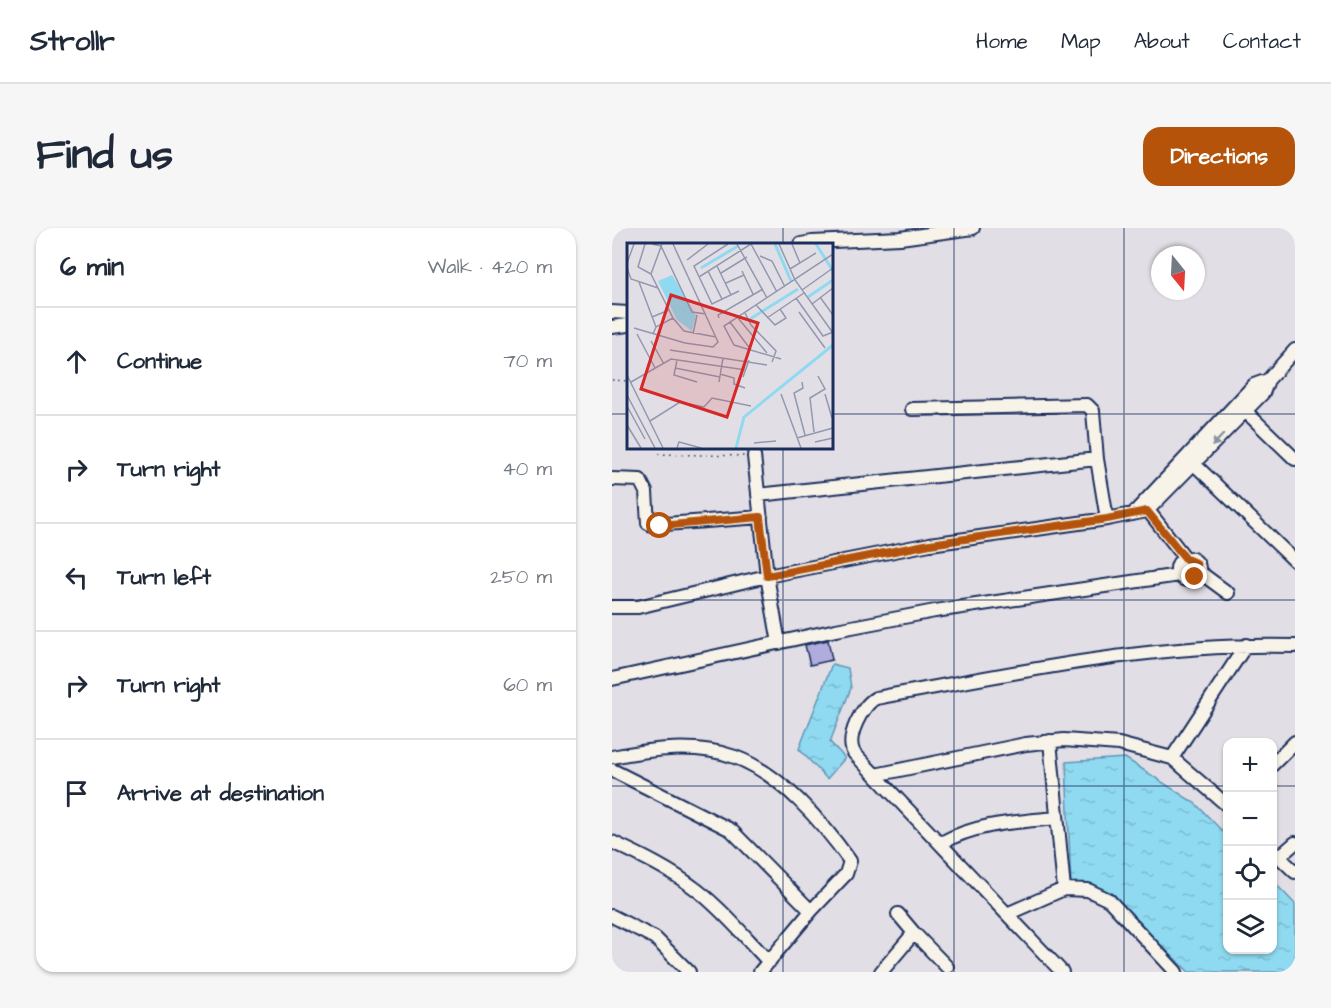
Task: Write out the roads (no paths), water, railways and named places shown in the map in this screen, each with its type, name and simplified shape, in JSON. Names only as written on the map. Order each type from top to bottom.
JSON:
[{"type":"street","points":[[815,243],[900,237],[973,228]]},
{"type":"street","points":[[612,312],[627,313]]},
{"type":"street","points":[[612,327],[627,325]]},
{"type":"street","points":[[612,607],[639,607],[767,576],[930,544],[1107,519],[1133,513],[1145,507],[1241,407],[1263,393],[1268,380],[1295,350]]},
{"type":"street","points":[[912,409],[1087,405],[1093,411],[1097,459],[1107,519]]},
{"type":"street","points":[[1241,407],[1295,459]]},
{"type":"street","points":[[754,456],[767,576],[779,643]]},
{"type":"street","points":[[758,495],[1097,459]]},
{"type":"street","points":[[1191,461],[1295,561]]},
{"type":"street","points":[[612,479],[640,480],[646,492],[648,523],[652,525],[760,517]]},
{"type":"street","points":[[1145,507],[1186,559],[1196,563],[1198,571],[1228,593]]},
{"type":"street","points":[[1179,575],[1178,565],[1186,559]]},
{"type":"street","points":[[612,680],[935,611],[1179,575],[1185,579],[1192,579],[1198,571]]},
{"type":"street","points":[[1172,758],[1246,645]]},
{"type":"street","points":[[1062,972],[854,753],[850,745],[866,704],[876,698],[1084,661],[1207,646],[1295,646]]},
{"type":"street","points":[[875,775],[1026,744],[1064,740],[1119,744],[1172,758],[1223,803]]},
{"type":"street","points":[[1050,741],[1064,889]]},
{"type":"street","points":[[1277,760],[1295,742]]},
{"type":"street","points":[[612,757],[654,749],[700,750],[734,756],[775,779],[814,817],[850,861],[846,874],[811,911],[760,972]]},
{"type":"street","points":[[612,770],[712,819],[731,831],[811,911]]},
{"type":"street","points":[[940,843],[958,834],[981,827],[1057,818]]},
{"type":"street","points":[[612,842],[662,866],[696,889],[769,962]]},
{"type":"street","points":[[1277,853],[1295,843]]},
{"type":"street","points":[[1277,855],[1295,873]]},
{"type":"street","points":[[1007,914],[1064,889],[1088,890],[1109,900],[1176,972]]},
{"type":"street","points":[[898,914],[946,967]]},
{"type":"street","points":[[612,916],[655,938],[689,972]]},
{"type":"street","points":[[881,972],[914,933]]},
{"type":"water","points":[[832,664],[848,668],[851,688],[830,742],[845,758],[827,779],[799,749]]},
{"type":"water","points":[[1125,758],[1196,804],[1223,832],[1223,954],[1277,954],[1277,885],[1295,904],[1295,972],[1189,972],[1103,890],[1071,885],[1066,762]]}]
